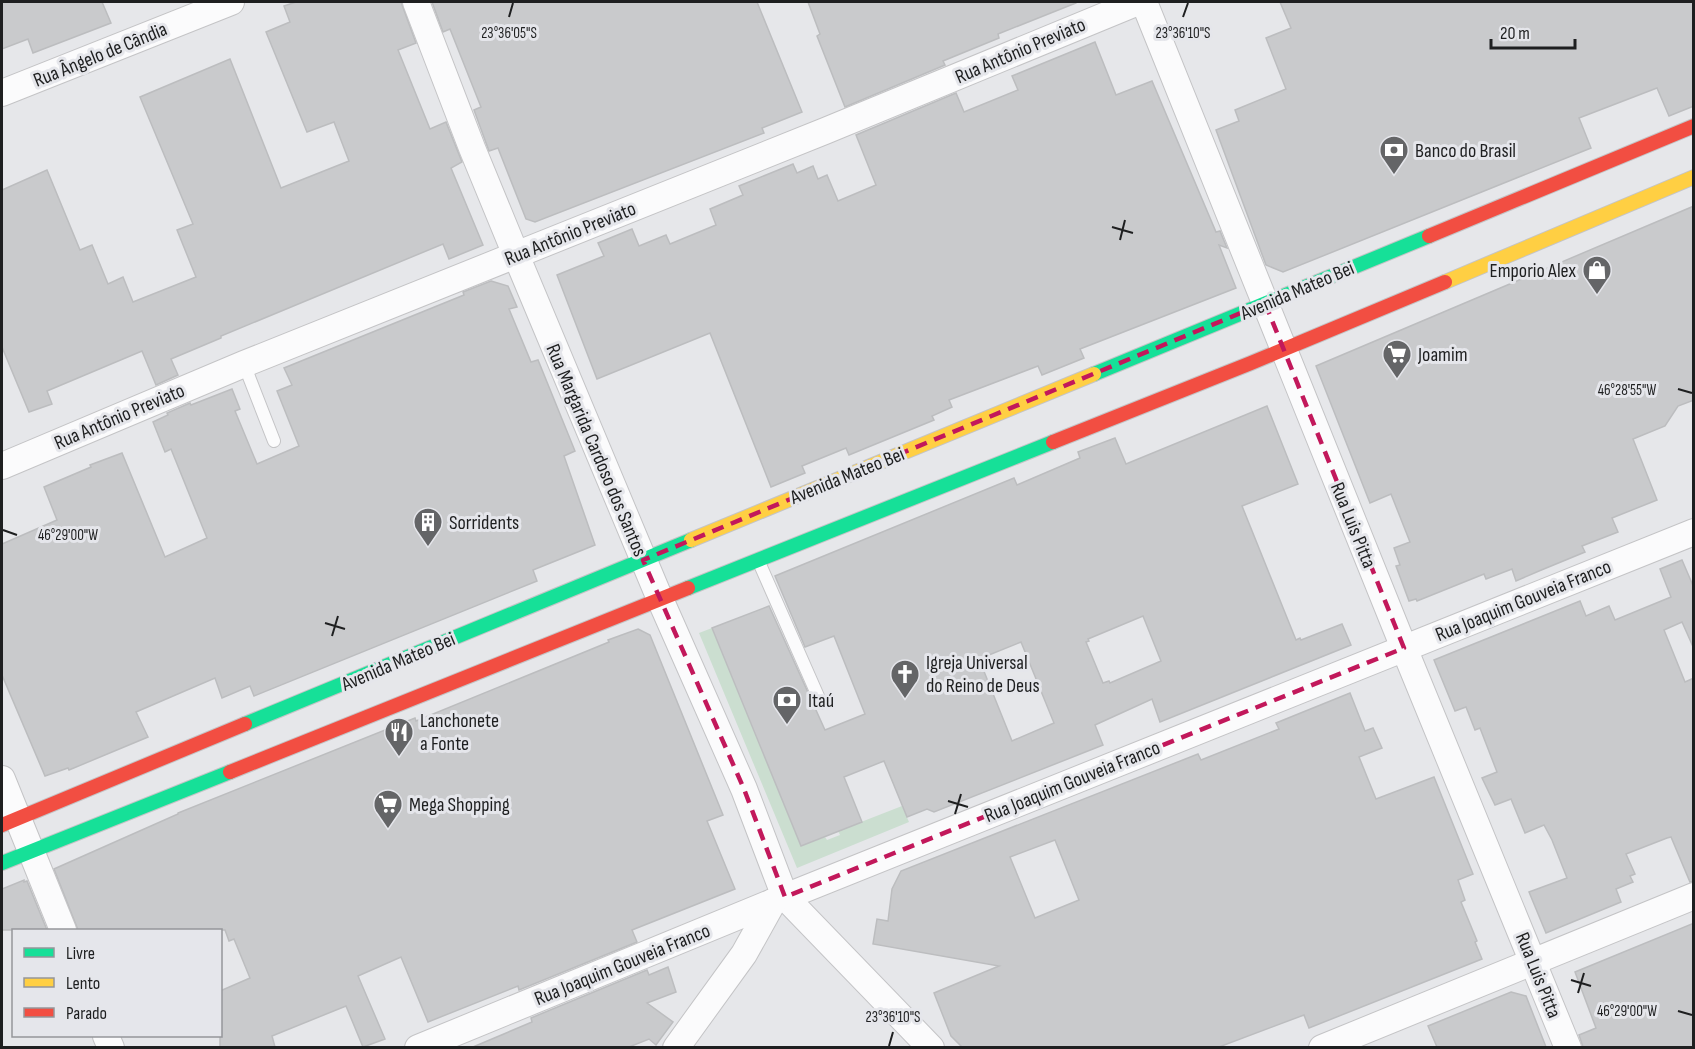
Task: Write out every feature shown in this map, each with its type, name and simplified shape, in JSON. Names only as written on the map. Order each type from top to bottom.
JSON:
[{"type":"main road","name":"Avenida Mateo Bei","points":[[10,822],[1694,126]]},
{"type":"main road","name":"Avenida Mateo Bei","points":[[2,863],[1283,348],[1694,177]]},
{"type":"street","name":"Rua Ângelo de Cândia","points":[[2,93],[231,2]]},
{"type":"street","name":"Rua Margarida Cardoso dos Santos","points":[[416,2],[472,148],[643,560],[744,789],[779,899]]},
{"type":"street","name":"Rua Antônio Previato","points":[[2,466],[244,364],[825,131],[1138,2]]},
{"type":"street","name":"Rua Luis Pitta","points":[[1144,2],[1404,648],[1568,1047]]},
{"type":"street","name":"Rua Joaquim Gouveia Franco","points":[[418,1047],[779,899],[1694,532]]},
{"type":"street","points":[[2,779],[10,822],[31,851],[63,929]]},
{"type":"street","points":[[1322,1047],[1694,896]]},
{"type":"street","points":[[676,1047],[744,954],[779,899],[931,1047]]},
{"type":"lane","points":[[244,364],[274,441]]},
{"type":"lane","points":[[758,559],[821,703]]},
{"type":"highlighted area","points":[[1265,303],[1404,648],[785,897],[744,789],[643,560]]},
{"type":"green space","points":[[712,628],[801,846],[825,837],[827,840],[840,835],[838,831],[902,806],[909,822],[797,868],[699,633]]},
{"type":"building","points":[[2,2],[102,2],[111,23],[33,53],[28,39],[2,49]]},
{"type":"building","points":[[296,2],[401,2],[416,43],[398,50],[430,129],[446,122],[462,162],[451,168],[483,245],[449,259],[443,244],[221,336],[221,338],[171,359],[178,375],[156,385],[142,351],[47,391],[52,404],[29,412],[2,347],[2,190],[47,170],[80,250],[92,245],[108,284],[123,277],[133,302],[196,277],[177,230],[193,224],[140,97],[230,59],[281,188],[349,161],[334,122],[307,132],[266,32],[290,22],[284,6]]},
{"type":"building","points":[[432,2],[757,2],[802,112],[762,128],[764,133],[535,222],[526,219],[498,148],[489,151],[474,110],[481,107],[450,29],[443,32]]},
{"type":"building","points":[[808,2],[1076,3],[998,34],[999,38],[943,61],[945,65],[845,107],[817,36],[820,34]]},
{"type":"building","points":[[1280,2],[1694,2],[1694,106],[1669,116],[1657,88],[1579,118],[1591,148],[1283,272],[1266,265],[1216,130],[1239,121],[1235,110],[1286,89],[1266,38],[1291,28]]},
{"type":"building","points":[[1095,42],[1116,95],[1152,81],[1216,232],[1220,231],[1227,248],[1219,245],[1236,288],[1080,349],[1084,358],[1042,375],[1038,366],[949,400],[952,407],[932,416],[934,420],[849,455],[846,448],[802,466],[805,473],[771,487],[710,333],[597,379],[557,275],[604,256],[598,243],[632,229],[639,246],[666,235],[670,244],[716,225],[710,209],[743,195],[739,186],[793,164],[797,173],[813,166],[818,179],[827,175],[838,201],[876,185],[856,135],[956,93],[964,112],[1018,90],[1012,76]]},
{"type":"building","points":[[1694,206],[1694,400],[1678,406],[1665,426],[1633,439],[1657,500],[1612,518],[1618,532],[1582,546],[1585,552],[1516,581],[1512,569],[1486,579],[1484,574],[1417,601],[1416,599],[1409,601],[1396,566],[1400,565],[1394,548],[1410,542],[1391,494],[1370,503],[1316,366]]},
{"type":"building","points":[[491,281],[508,286],[517,307],[509,309],[531,362],[538,360],[575,451],[564,456],[595,545],[533,570],[537,581],[254,696],[250,686],[222,698],[215,678],[136,712],[148,737],[69,770],[68,768],[45,776],[2,675],[2,544],[57,520],[44,487],[122,453],[165,557],[207,538],[171,449],[165,452],[153,422],[190,403],[191,405],[232,389],[240,409],[235,411],[257,464],[299,446],[277,391],[292,385],[284,368],[464,295],[463,292]]},
{"type":"building","points":[[1267,406],[1298,484],[1242,506],[1296,640],[1342,624],[1351,645],[1160,722],[1152,699],[1095,725],[1103,745],[934,812],[927,809],[907,817],[884,761],[844,777],[862,822],[801,846],[712,628],[769,606],[825,730],[865,714],[834,636],[805,647],[775,576],[1014,478],[1017,485],[1080,458],[1078,452],[1115,438],[1126,464]],"holes":[[[1143,616],[1161,661],[1110,683],[1109,681],[1103,683],[1086,642],[1089,641],[1088,639]],[[1021,642],[1054,723],[1012,741],[979,659]]]},
{"type":"building","points":[[1682,560],[1694,588],[1694,649],[1682,622],[1664,630],[1685,682],[1694,678],[1694,881],[1690,882],[1671,837],[1667,838],[1626,854],[1635,874],[1630,876],[1633,882],[1616,889],[1621,902],[1546,933],[1529,892],[1567,878],[1552,840],[1544,825],[1525,833],[1511,799],[1495,805],[1482,778],[1497,772],[1480,728],[1475,730],[1466,707],[1455,711],[1434,660],[1580,601],[1586,616],[1609,606],[1615,620],[1671,597],[1660,569]]},
{"type":"building","points":[[638,629],[650,635],[723,815],[707,821],[735,889],[632,930],[637,942],[519,990],[518,986],[428,1022],[401,957],[358,976],[385,1039],[363,1047],[346,1006],[272,1036],[275,1047],[220,1047],[222,990],[250,978],[234,939],[229,941],[225,930],[78,929],[54,869],[178,813],[415,718],[416,721],[609,642],[608,640]]},
{"type":"building","points":[[1350,693],[1365,731],[1373,728],[1382,748],[1359,757],[1376,799],[1434,777],[1473,874],[1458,880],[1465,900],[1461,902],[1482,959],[1309,1028],[1304,1015],[1219,1047],[962,1047],[951,1036],[934,993],[999,966],[873,944],[877,919],[888,921],[892,889],[901,871],[1198,754],[1201,760],[1279,729],[1276,723]],"holes":[[[1055,840],[1079,900],[1035,918],[1010,857]]]},
{"type":"building","points":[[24,880],[24,882],[27,881],[47,929],[2,930],[2,889]]},
{"type":"building","points":[[1694,923],[1694,1047],[1583,1047],[1579,1035],[1596,1028],[1575,972]]},
{"type":"building","points":[[668,967],[676,992],[647,1003],[673,1022],[656,1045],[649,1039],[629,1047],[473,1047],[532,1022],[531,1018],[647,970],[649,975]]},
{"type":"building","points":[[1511,992],[1526,996],[1546,1047],[1437,1047],[1428,1026]]},
{"type":"traffic: fast","points":[[1094,374],[1429,236]]},
{"type":"traffic: fast","points":[[688,588],[1053,442]]},
{"type":"traffic: fast","points":[[245,724],[691,540]]},
{"type":"traffic: fast","points":[[2,863],[230,772]]},
{"type":"traffic: slow","points":[[1445,282],[1694,177]]},
{"type":"traffic: slow","points":[[691,540],[1094,374]]},
{"type":"traffic: jam","points":[[1429,236],[1694,126]]},
{"type":"traffic: jam","points":[[1053,442],[1445,282]]},
{"type":"traffic: jam","points":[[230,772],[688,588]]},
{"type":"traffic: jam","points":[[2,825],[245,724]]},
{"type":"place","name":"Banco do Brasil","points":[[1394,176]]},
{"type":"place","name":"Emporio Alex","points":[[1597,296]]},
{"type":"place","name":"Joamim","points":[[1397,380]]},
{"type":"place","name":"Sorridents","points":[[428,548]]},
{"type":"place","name":"Igreja Universal do Reino de Deus","points":[[905,700]]},
{"type":"place","name":"Itaú","points":[[787,726]]},
{"type":"place","name":"Lanchonete a Fonte","points":[[399,758]]},
{"type":"place","name":"Mega Shopping","points":[[388,830]]}]
